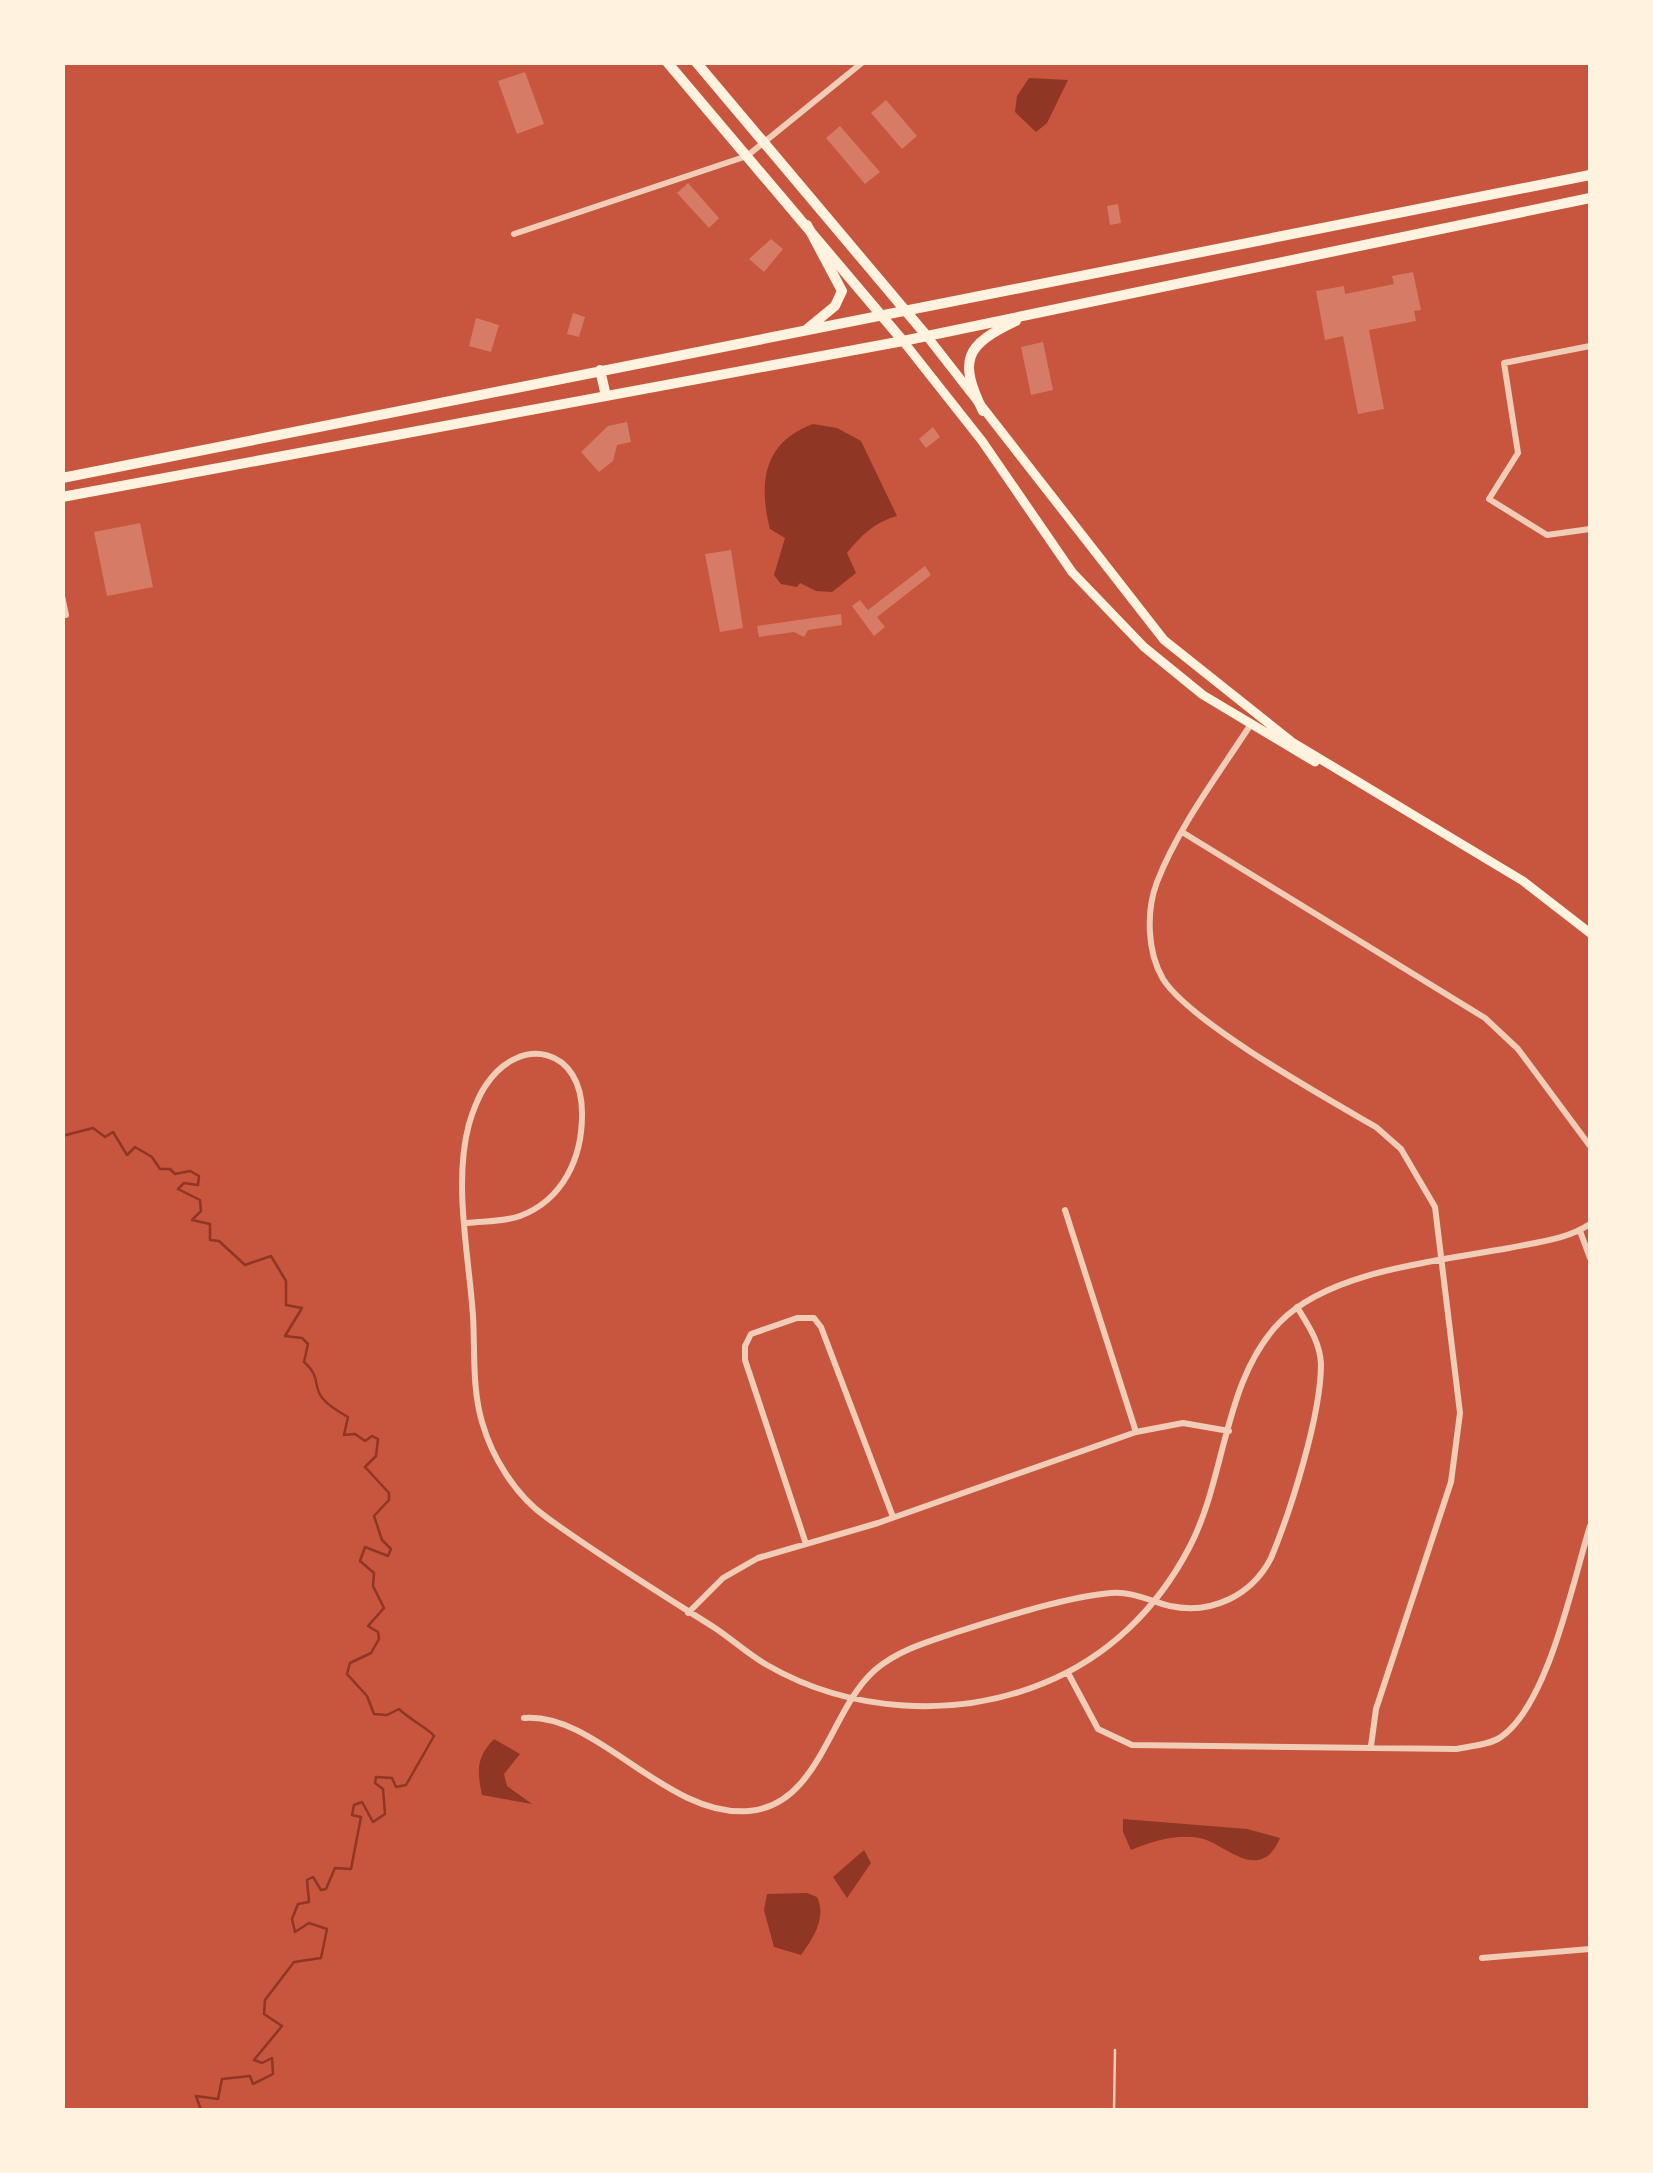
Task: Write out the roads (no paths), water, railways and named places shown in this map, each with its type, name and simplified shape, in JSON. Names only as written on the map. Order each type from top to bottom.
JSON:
[{"type":"main road","points":[[667,62],[883,314],[982,441],[1072,572],[1144,647],[1204,696],[1303,756],[1368,786]]},
{"type":"main road","points":[[696,62],[907,310],[1164,640],[1281,735],[1523,880],[1590,933]]},
{"type":"main road","points":[[62,478],[1590,175]]},
{"type":"main road","points":[[62,497],[903,341],[1590,198]]},
{"type":"main road","points":[[806,330],[836,306],[842,291],[807,224]]},
{"type":"main road","points":[[982,411],[966,371],[972,349],[992,332],[1050,309]]},
{"type":"main road","points":[[600,370],[606,396]]},
{"type":"street","points":[[514,234],[747,156],[862,62]]},
{"type":"street","points":[[1590,346],[1504,363],[1518,453],[1489,499],[1546,535],[1590,530]]},
{"type":"street","points":[[62,596],[66,615]]},
{"type":"street","points":[[1251,724],[1182,832],[1156,885],[1149,924],[1154,960],[1182,1002],[1376,1127],[1401,1148],[1435,1207],[1444,1262],[1460,1413],[1458,1458],[1376,1709],[1371,1746]]},
{"type":"street","points":[[1182,832],[1485,1018],[1518,1049],[1590,1146]]},
{"type":"street","points":[[467,1223],[518,1217],[544,1201],[572,1174],[581,1143],[581,1089],[575,1072],[561,1060],[532,1054],[487,1082],[468,1124],[464,1171],[476,1400],[495,1458],[535,1510],[769,1667],[852,1700],[971,1706],[1006,1698],[1068,1673],[1102,1653],[1157,1600],[1202,1520],[1229,1431],[1264,1343],[1297,1308],[1344,1282],[1580,1230],[1590,1224]]},
{"type":"street","points":[[1065,1210],[1136,1432]]},
{"type":"street","points":[[1580,1230],[1590,1258]]},
{"type":"street","points":[[524,1718],[554,1720],[690,1802],[730,1813],[756,1811],[793,1792],[874,1670],[910,1648],[1112,1593],[1157,1600],[1169,1606],[1206,1607],[1228,1601],[1262,1576],[1271,1558],[1318,1396],[1318,1344],[1297,1308]]},
{"type":"street","points":[[806,1544],[745,1360],[744,1346],[752,1334],[797,1318],[814,1318],[821,1327],[894,1516]]},
{"type":"street","points":[[688,1613],[723,1578],[758,1558],[894,1516],[1136,1432],[1183,1423],[1229,1431]]},
{"type":"street","points":[[1068,1673],[1098,1729],[1132,1745],[1457,1749],[1499,1740],[1521,1719],[1544,1670],[1590,1526]]},
{"type":"street","points":[[1482,1958],[1590,1949]]},
{"type":"lane","points":[[1114,2110],[1116,2050]]},
{"type":"waterway","points":[[62,1136],[93,1128],[105,1137],[113,1132],[127,1155],[135,1147],[152,1157],[160,1169],[170,1169],[175,1174],[190,1171],[199,1176],[198,1185],[184,1183],[178,1189],[200,1200],[201,1211],[192,1220],[210,1224],[210,1240],[219,1241],[245,1265],[271,1256],[286,1281],[286,1305],[302,1308],[285,1336],[302,1338],[308,1344],[304,1362],[315,1376],[324,1401],[348,1417],[344,1435],[355,1434],[365,1441],[372,1436],[378,1439],[376,1456],[365,1467],[389,1493],[389,1500],[374,1516],[382,1540],[391,1549],[388,1556],[365,1547],[360,1561],[374,1573],[373,1586],[384,1608],[368,1626],[378,1632],[379,1639],[371,1653],[350,1663],[347,1674],[367,1696],[374,1714],[387,1715],[399,1709],[434,1736],[406,1785],[396,1787],[392,1778],[376,1777],[375,1783],[383,1789],[385,1814],[373,1822],[362,1802],[354,1805],[352,1815],[361,1817],[351,1869],[335,1868],[326,1889],[321,1890],[313,1877],[307,1880],[309,1902],[298,1904],[292,1919],[295,1932],[309,1923],[327,1929],[321,1958],[294,1962],[265,2000],[264,2014],[282,2026],[254,2060],[262,2063],[272,2058],[273,2074],[253,2084],[250,2076],[222,2079],[218,2099],[196,2096],[201,2110]]}]
